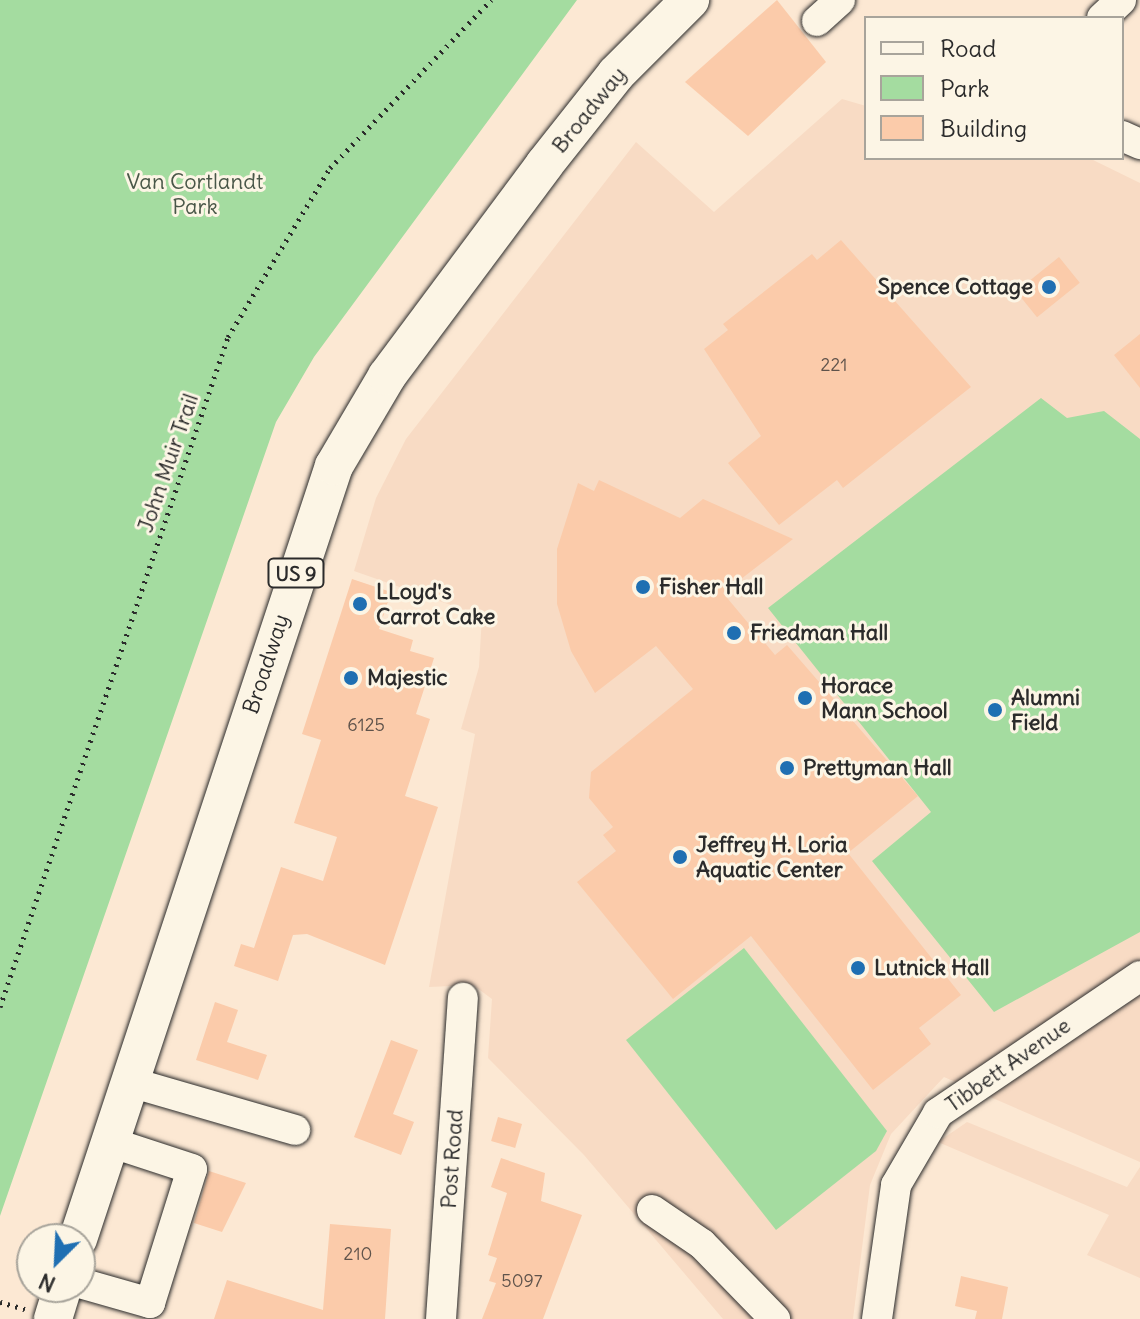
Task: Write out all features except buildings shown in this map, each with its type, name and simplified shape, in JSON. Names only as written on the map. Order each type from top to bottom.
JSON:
[{"type":"main road","name":"Broadway","points":[[83,1223],[334,466],[387,376],[544,165],[616,74],[690,0]]},
{"type":"street","points":[[817,21],[840,0]]},
{"type":"street","points":[[1104,16],[1121,0]]},
{"type":"street","name":"Tibbett Avenue","points":[[877,1319],[896,1185],[938,1113],[1140,976]]},
{"type":"street","name":"Post Road","points":[[441,1319],[463,998]]},
{"type":"street","points":[[130,1082],[295,1130]]},
{"type":"street","points":[[96,1290],[148,1311],[192,1169],[110,1142]]},
{"type":"street","points":[[652,1210],[702,1244],[775,1319]]},
{"type":"path","name":"John Muir Trail","points":[[0,1007],[228,337],[330,168],[491,0]]},
{"type":"shaded area","name":"Horace Mann School","points":[[842,99],[864,105],[864,160],[1093,160],[1140,183],[1140,1162],[944,1077],[891,1134],[870,1185],[853,1319],[723,1319],[584,1155],[488,1058],[492,999],[473,985],[429,987],[475,734],[461,729],[479,667],[482,616],[354,571],[376,498],[406,439],[636,142],[714,212]]},
{"type":"shaded area","points":[[967,1122],[1127,1187],[1140,1167],[1140,1278],[1087,1255],[1109,1215],[938,1142]]},
{"type":"green space","name":"Van Cortlandt Park","points":[[0,0],[577,0],[314,357],[276,422],[0,1216]]},
{"type":"green space","name":"Alumni Field","points":[[1041,398],[1067,418],[1104,411],[1140,439],[1140,932],[994,1012],[872,861],[931,812],[768,608]]},
{"type":"green space","points":[[744,948],[887,1131],[876,1151],[776,1230],[626,1040]]},
{"type":"place","name":"Spence Cottage","points":[[1049,287]]},
{"type":"place","name":"Fisher Hall","points":[[643,587]]},
{"type":"place","name":"LLoyd's Carrot Cake","points":[[360,604]]},
{"type":"place","name":"Friedman Hall","points":[[734,633]]},
{"type":"place","name":"Majestic","points":[[351,678]]},
{"type":"place","name":"Horace Mann School","points":[[805,698]]},
{"type":"place","name":"Alumni Field","points":[[995,710]]},
{"type":"place","name":"Prettyman Hall","points":[[787,768]]},
{"type":"place","name":"Jeffrey H. Loria Aquatic Center","points":[[680,857]]},
{"type":"place","name":"Lutnick Hall","points":[[858,968]]}]
